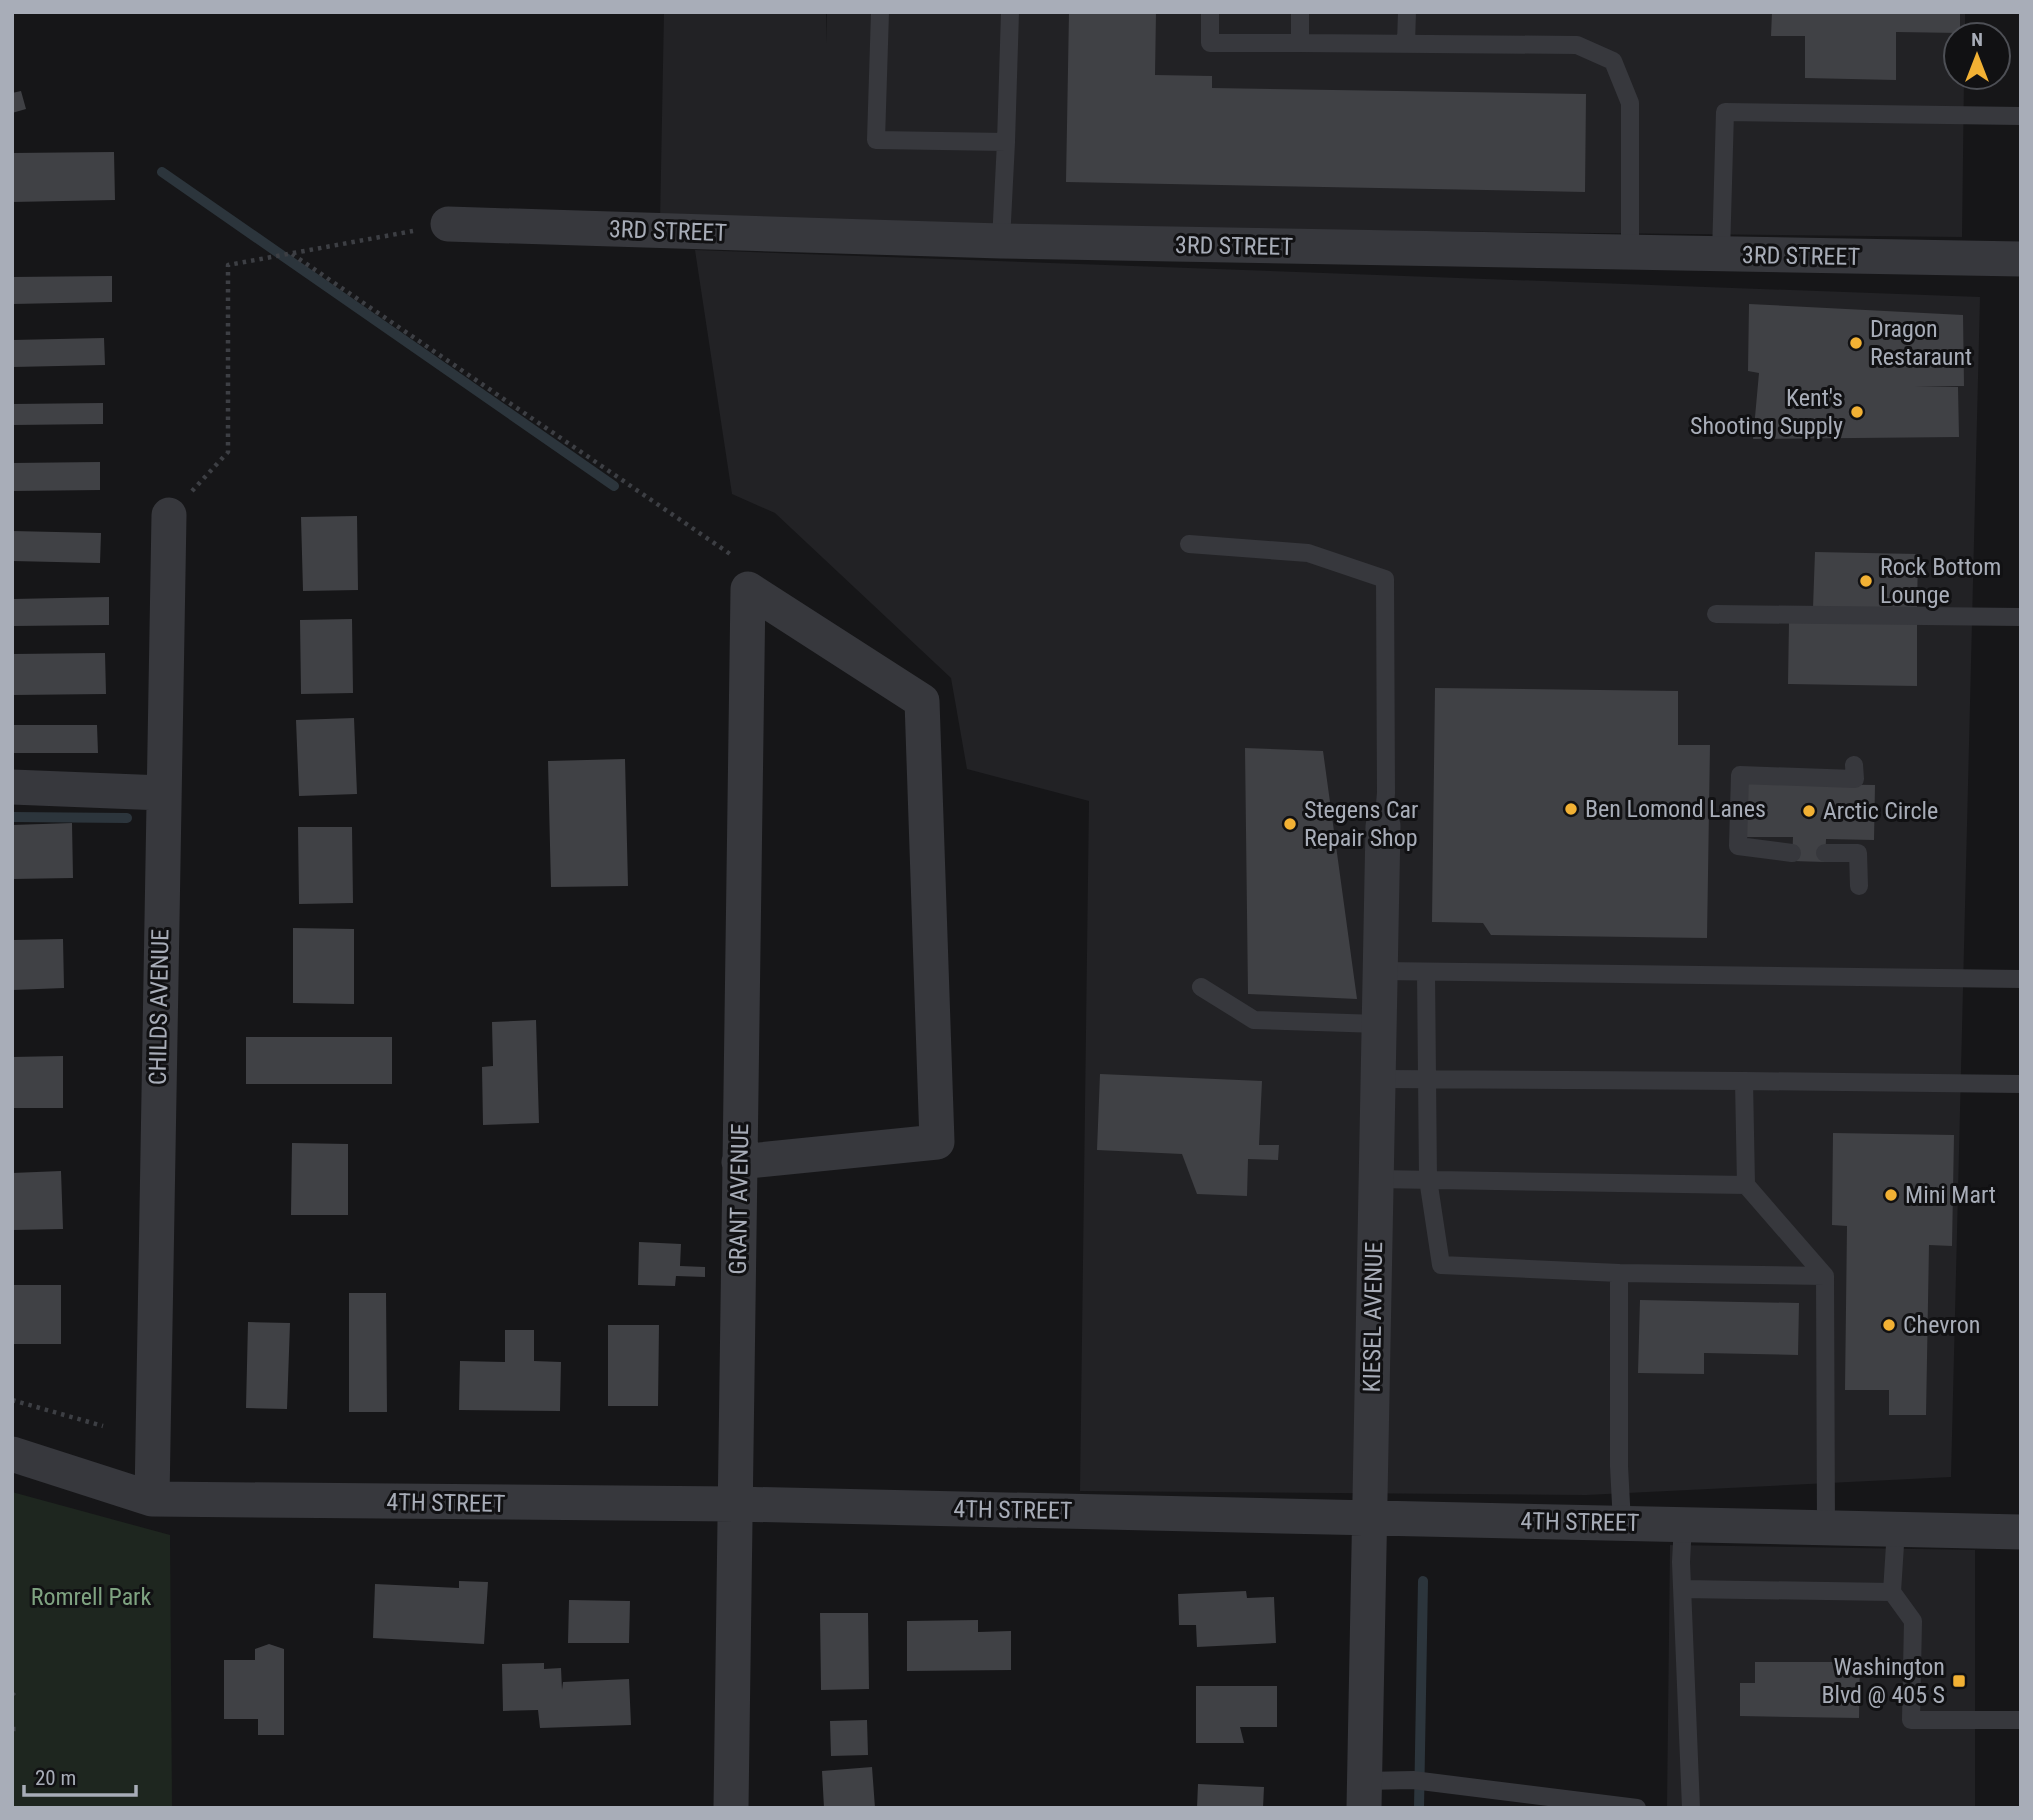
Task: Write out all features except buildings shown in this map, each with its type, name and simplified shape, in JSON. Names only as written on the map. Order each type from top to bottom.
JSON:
[{"type":"street","name":"3RD STREET","points":[[448,224],[1001,241],[2021,259]]},
{"type":"street","name":"CHILDS AVENUE","points":[[152,1499],[169,515]]},
{"type":"street","name":"GRANT AVENUE","points":[[731,1808],[748,589]]},
{"type":"street","points":[[739,1162],[937,1142],[922,701],[748,589]]},
{"type":"street","points":[[12,787],[163,793]]},
{"type":"street","name":"KIESEL AVENUE","points":[[1364,1794],[1383,826]]},
{"type":"street","name":"4TH STREET","points":[[12,1454],[152,1499],[735,1504],[2021,1532]]},
{"type":"lane","points":[[880,12],[876,140],[1006,142]]},
{"type":"lane","points":[[1001,241],[1010,12]]},
{"type":"lane","points":[[1210,12],[1210,43],[1577,45],[1613,61],[1630,103],[1630,254]]},
{"type":"lane","points":[[1300,12],[1300,43]]},
{"type":"lane","points":[[1406,43],[1407,12]]},
{"type":"lane","points":[[1721,254],[1725,112],[2021,116]]},
{"type":"lane","points":[[1189,544],[1308,554],[1385,579],[1386,793],[1383,826]]},
{"type":"lane","points":[[1716,614],[2021,617]]},
{"type":"lane","points":[[1792,853],[1738,846],[1740,775],[1855,779],[1854,765]]},
{"type":"lane","points":[[1825,853],[1858,853],[1859,886]]},
{"type":"lane","points":[[1381,971],[2021,979]]},
{"type":"lane","points":[[1426,972],[1428,1179],[1441,1265],[1619,1273],[1825,1276]]},
{"type":"lane","points":[[1201,987],[1254,1020],[1379,1024]]},
{"type":"lane","points":[[1378,1079],[2021,1084]]},
{"type":"lane","points":[[1744,1081],[1746,1185],[1825,1276],[1826,1528]]},
{"type":"lane","points":[[1376,1179],[1746,1185]]},
{"type":"lane","points":[[1619,1273],[1619,1466],[1622,1523]]},
{"type":"lane","points":[[1683,1524],[1691,1808]]},
{"type":"lane","points":[[1896,1529],[1892,1592],[1913,1621],[1911,1720],[2021,1720]]},
{"type":"lane","points":[[1683,1589],[1892,1592]]},
{"type":"lane","points":[[1364,1794],[1413,1780],[1637,1808]]},
{"type":"path","points":[[169,515],[228,452],[228,265],[448,224]]},
{"type":"path","points":[[292,254],[761,576],[748,589]]},
{"type":"path","points":[[12,1400],[103,1426]]},
{"type":"path","points":[[12,1729],[19,1729]]},
{"type":"shaded area","points":[[664,12],[826,12],[826,43],[827,12],[1965,12],[1965,21],[1942,21],[1942,91],[1964,91],[1962,237],[660,223]]},
{"type":"shaded area","points":[[695,250],[1980,297],[1951,1477],[1586,1495],[1080,1491],[1089,801],[967,769],[951,678],[775,513],[732,494]]},
{"type":"shaded area","points":[[1670,1545],[1975,1550],[1975,1808],[1667,1808]]},
{"type":"green space","name":"Romrell Park","points":[[12,1492],[170,1535],[172,1808],[12,1808]]},
{"type":"waterway","points":[[162,172],[614,486]]},
{"type":"waterway","points":[[12,817],[127,818]]},
{"type":"waterway","points":[[1419,1808],[1423,1581]]},
{"type":"place","name":"Dragon Restaraunt","points":[[1856,343]]},
{"type":"place","name":"Kent's Shooting Supply","points":[[1857,412]]},
{"type":"place","name":"Rock Bottom Lounge","points":[[1866,581]]},
{"type":"place","name":"Ben Lomond Lanes","points":[[1571,809]]},
{"type":"place","name":"Arctic Circle","points":[[1809,811]]},
{"type":"place","name":"Stegens Car Repair Shop","points":[[1290,824]]},
{"type":"place","name":"Mini Mart","points":[[1891,1195]]},
{"type":"place","name":"Chevron","points":[[1889,1325]]},
{"type":"place","name":"Washington Blvd @ 405 S","points":[[1959,1681]]}]
